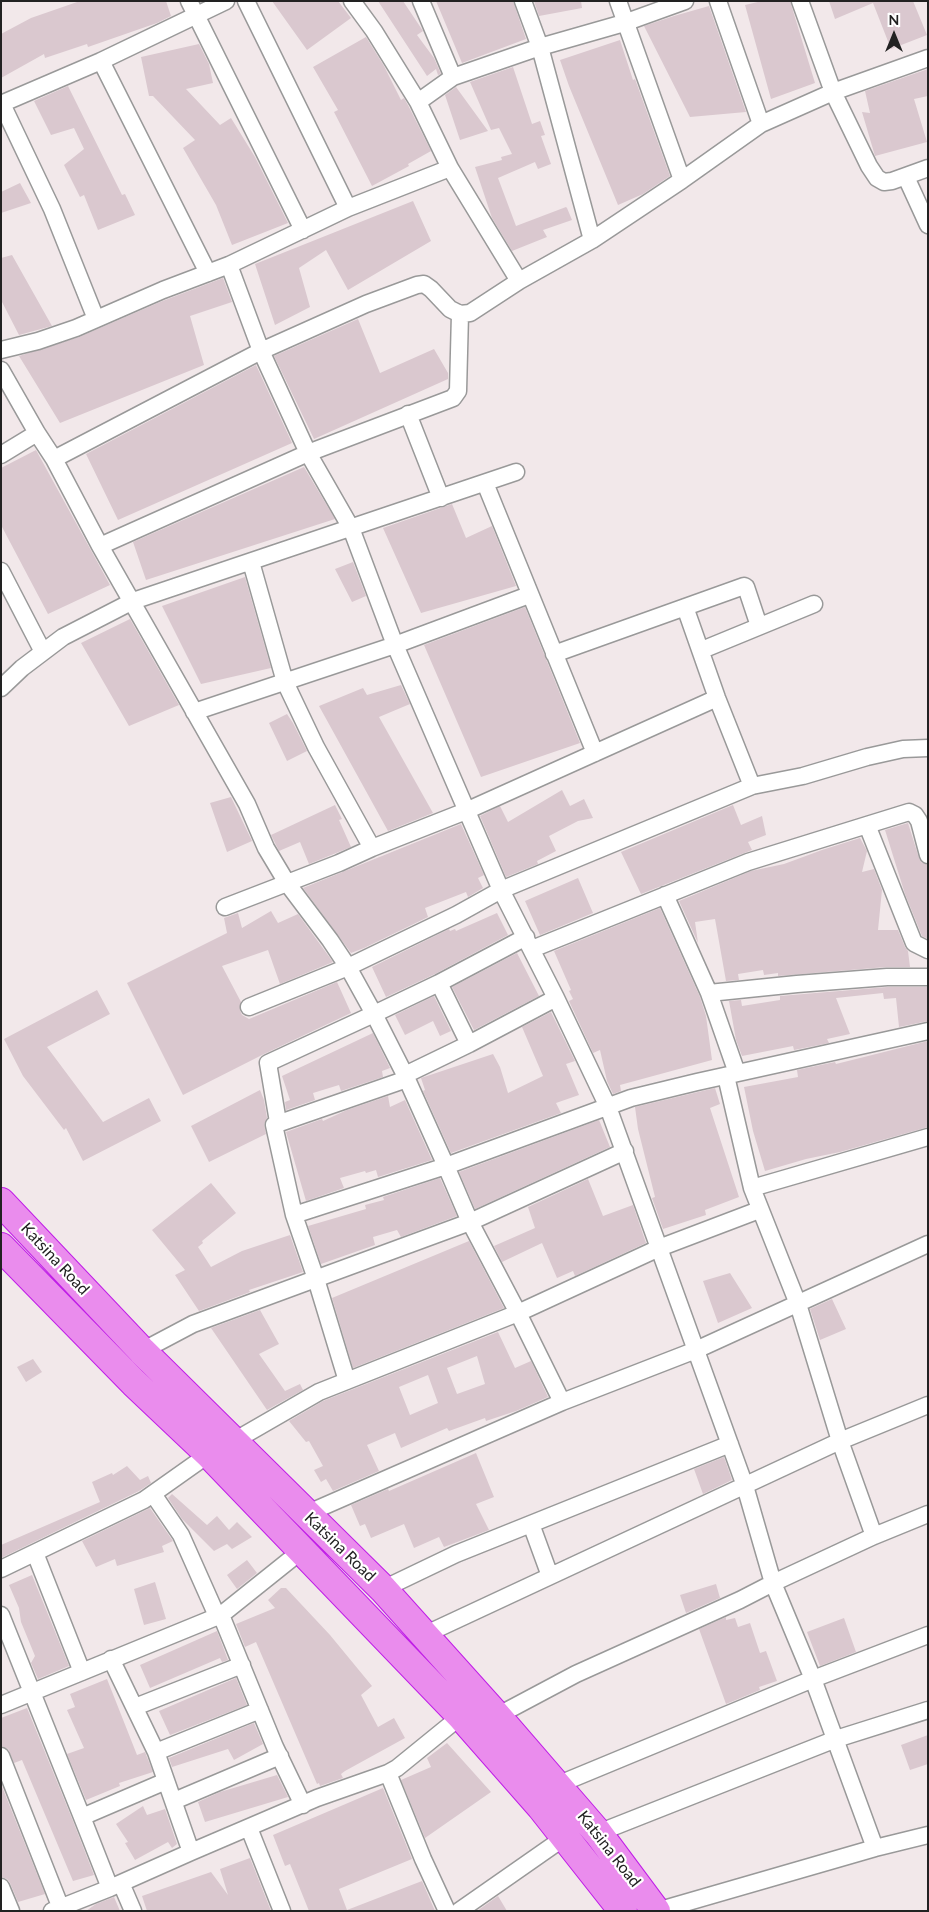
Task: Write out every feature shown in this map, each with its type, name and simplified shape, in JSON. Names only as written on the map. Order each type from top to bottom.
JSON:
[{"type":"highway","name":"Katsina Road","points":[[1,1202],[142,1351],[383,1589],[497,1716],[598,1833],[657,1911]]},
{"type":"highway","name":"Katsina Road","points":[[1,1247],[134,1383],[209,1454],[461,1716],[541,1807],[623,1911]]},
{"type":"street","points":[[96,319],[52,209],[2,104],[101,61],[192,8],[226,1]]},
{"type":"street","points":[[246,1],[348,208]]},
{"type":"street","points":[[352,1],[374,31],[418,102],[450,168],[519,281]]},
{"type":"street","points":[[421,1],[453,77]]},
{"type":"street","points":[[523,1],[540,47],[592,240]]},
{"type":"street","points":[[618,1],[624,23],[682,180]]},
{"type":"street","points":[[418,102],[453,77],[540,47],[624,23],[685,1]]},
{"type":"street","points":[[718,1],[761,124]]},
{"type":"street","points":[[800,1],[833,92],[869,166],[877,178],[884,182],[906,177],[928,168]]},
{"type":"street","points":[[192,8],[303,230]]},
{"type":"street","points":[[54,459],[261,351],[366,304],[417,285],[424,284],[431,288],[450,308],[460,314],[470,313],[519,281],[592,240],[761,124],[833,92],[928,58]]},
{"type":"street","points":[[101,61],[208,274]]},
{"type":"street","points":[[1,350],[38,341],[229,266],[348,208],[450,168]]},
{"type":"street","points":[[906,177],[928,225]]},
{"type":"street","points":[[229,266],[261,351],[308,453],[351,528],[395,645],[501,890],[529,943],[608,1107],[745,1486],[773,1583],[813,1679],[875,1848]]},
{"type":"street","points":[[100,546],[308,453],[453,398],[458,391],[460,314]]},
{"type":"street","points":[[1,370],[54,459],[100,546],[246,804],[266,848],[287,883],[325,932],[348,967],[374,1014],[406,1077],[470,1222],[562,1402]]},
{"type":"street","points":[[408,414],[441,498]]},
{"type":"street","points":[[1,455],[37,433]]},
{"type":"street","points":[[1,688],[22,668],[63,636],[133,602],[516,472]]},
{"type":"street","points":[[485,483],[595,753]]},
{"type":"street","points":[[251,562],[285,682],[316,747],[372,848]]},
{"type":"street","points":[[1,571],[43,652]]},
{"type":"street","points":[[554,654],[745,587],[759,626]]},
{"type":"street","points":[[194,712],[395,645],[530,595]]},
{"type":"street","points":[[702,650],[814,604]]},
{"type":"street","points":[[685,608],[702,650],[717,698],[752,786]]},
{"type":"street","points":[[226,907],[339,863],[466,810],[717,698]]},
{"type":"street","points":[[249,1007],[348,967],[456,916],[501,890],[752,786],[803,776],[867,757],[903,749],[928,748]]},
{"type":"street","points":[[274,1125],[278,1122],[268,1063],[529,943],[665,895],[748,862],[909,812],[915,815],[919,822],[928,855]]},
{"type":"street","points":[[867,824],[914,943],[928,950]]},
{"type":"street","points":[[665,895],[709,993],[731,1074],[752,1188],[798,1304],[840,1441],[874,1536]]},
{"type":"street","points":[[709,993],[887,977],[928,977]]},
{"type":"street","points":[[439,983],[469,1044]]},
{"type":"street","points":[[274,1125],[406,1077],[556,998]]},
{"type":"street","points":[[294,1215],[446,1166],[631,1098],[928,1031]]},
{"type":"street","points":[[274,1125],[294,1215],[347,1380]]},
{"type":"street","points":[[752,1188],[928,1137]]},
{"type":"street","points":[[142,1351],[193,1324],[470,1222],[625,1151]]},
{"type":"street","points":[[234,1441],[318,1392],[518,1313],[659,1248],[760,1210]]},
{"type":"street","points":[[306,1514],[562,1402],[696,1350],[928,1244]]},
{"type":"street","points":[[424,1635],[840,1441],[928,1405]]},
{"type":"street","points":[[383,1589],[456,1554],[730,1444]]},
{"type":"street","points":[[1,1569],[153,1494],[209,1454]]},
{"type":"street","points":[[153,1494],[181,1535],[242,1666],[303,1805]]},
{"type":"street","points":[[497,1716],[576,1674],[740,1600],[874,1536],[928,1514]]},
{"type":"street","points":[[531,1524],[550,1576]]},
{"type":"street","points":[[1,1705],[219,1616],[301,1551]]},
{"type":"street","points":[[35,1553],[82,1672]]},
{"type":"street","points":[[1,1614],[6,1643],[33,1691],[82,1817],[116,1886],[132,1911]]},
{"type":"street","points":[[557,1785],[813,1679],[928,1635]]},
{"type":"street","points":[[111,1659],[156,1752],[191,1852]]},
{"type":"street","points":[[135,1707],[242,1666]]},
{"type":"street","points":[[156,1752],[260,1710]]},
{"type":"street","points":[[598,1833],[836,1739],[928,1710]]},
{"type":"street","points":[[1,1756],[58,1910],[303,1805],[388,1773],[397,1768],[461,1716]]},
{"type":"street","points":[[174,1801],[280,1756]]},
{"type":"street","points":[[388,1773],[423,1859],[447,1911]]},
{"type":"street","points":[[82,1817],[166,1781]]},
{"type":"street","points":[[249,1828],[282,1911]]},
{"type":"street","points":[[657,1911],[875,1848],[928,1835]]},
{"type":"street","points":[[458,1911],[565,1837]]},
{"type":"street","points":[[1,1887],[11,1911]]},
{"type":"building","points":[[80,1],[166,1],[171,16],[157,23],[88,47],[87,44],[45,58],[44,54],[1,78],[1,34],[31,18]]},
{"type":"building","points":[[272,1],[338,1],[351,18],[307,50]]},
{"type":"building","points":[[378,1],[403,1],[423,31],[417,35],[434,58],[441,74],[438,75],[436,69],[427,76]]},
{"type":"building","points":[[436,1],[513,1],[526,39],[462,63]]},
{"type":"building","points":[[534,1],[581,1],[582,8],[539,16]]},
{"type":"building","points":[[762,1],[790,1],[815,83],[771,99],[745,5]]},
{"type":"building","points":[[829,1],[913,1],[927,35],[891,49],[873,3],[835,19]]},
{"type":"building","points":[[709,6],[746,112],[690,117],[644,26]]},
{"type":"building","points":[[366,37],[384,66],[401,100],[404,98],[431,151],[408,164],[409,166],[372,186],[334,112],[338,110],[313,67]]},
{"type":"building","points":[[620,40],[633,80],[635,79],[670,176],[643,194],[618,205],[560,60]]},
{"type":"building","points":[[199,44],[209,64],[213,83],[186,89],[220,125],[231,118],[255,157],[288,223],[232,245],[216,205],[183,148],[195,140],[153,96],[149,96],[141,57]]},
{"type":"building","points":[[513,67],[532,124],[540,121],[545,135],[541,136],[551,164],[538,169],[535,162],[498,178],[516,226],[566,207],[572,220],[543,230],[547,237],[512,251],[492,218],[475,167],[502,160],[501,157],[512,154],[499,128],[491,130],[470,82]]},
{"type":"building","points":[[928,69],[928,96],[914,99],[927,142],[875,156],[862,112],[870,113],[865,91]]},
{"type":"building","points":[[68,86],[122,195],[125,194],[135,215],[98,230],[84,195],[80,197],[64,165],[84,149],[74,128],[51,135],[34,101]]},
{"type":"building","points":[[456,87],[488,131],[460,140],[445,95]]},
{"type":"building","points":[[20,183],[31,203],[1,213],[1,192]]},
{"type":"building","points":[[413,201],[431,241],[348,290],[326,250],[299,268],[310,307],[275,325],[255,264]]},
{"type":"building","points":[[12,255],[52,326],[19,335],[1,300],[1,258]]},
{"type":"building","points":[[223,278],[232,302],[190,316],[204,365],[60,423],[19,356],[79,337],[160,302]]},
{"type":"building","points":[[358,319],[380,373],[434,349],[448,373],[448,379],[314,439],[274,356]]},
{"type":"building","points":[[256,365],[292,443],[118,520],[86,454]]},
{"type":"building","points":[[36,450],[110,585],[48,614],[1,525],[1,468]]},
{"type":"building","points":[[304,467],[335,519],[146,580],[133,542]]},
{"type":"building","points":[[452,504],[466,538],[492,526],[516,586],[421,613],[383,528]]},
{"type":"building","points":[[353,562],[366,596],[352,602],[335,569]]},
{"type":"building","points":[[245,577],[271,668],[201,684],[162,606]]},
{"type":"building","points":[[525,607],[580,743],[481,777],[424,645]]},
{"type":"building","points":[[130,619],[179,705],[129,726],[81,643]]},
{"type":"building","points":[[401,685],[410,704],[379,717],[433,813],[388,831],[319,706],[363,688],[367,695]]},
{"type":"building","points":[[287,714],[307,751],[287,761],[269,723]]},
{"type":"building","points":[[562,790],[570,806],[584,799],[593,818],[578,821],[549,836],[556,851],[537,861],[538,864],[506,877],[480,816],[500,806],[508,822]]},
{"type":"building","points":[[231,797],[252,841],[227,852],[210,803]]},
{"type":"building","points":[[335,805],[342,819],[339,820],[351,847],[309,864],[300,842],[279,851],[271,835]]},
{"type":"building","points":[[733,805],[741,825],[762,816],[766,835],[748,842],[752,850],[641,894],[621,852]]},
{"type":"building","points":[[908,823],[919,858],[921,862],[928,865],[928,939],[922,936],[905,894],[885,830]]},
{"type":"building","points":[[461,824],[484,875],[478,878],[483,888],[468,897],[466,892],[425,908],[428,917],[364,948],[351,953],[303,888]]},
{"type":"building","points":[[860,838],[867,851],[862,872],[874,869],[882,890],[878,930],[898,930],[908,951],[910,967],[886,967],[778,976],[778,973],[764,975],[763,970],[738,974],[739,980],[726,981],[715,919],[695,922],[698,943],[679,901],[751,871],[784,864]]},
{"type":"building","points":[[578,878],[593,913],[540,935],[525,901]]},
{"type":"building","points":[[660,908],[700,997],[706,1016],[712,1060],[620,1085],[621,1091],[613,1094],[607,1081],[600,1050],[593,1053],[569,1001],[573,999],[569,991],[571,990],[554,951]]},
{"type":"building","points":[[271,911],[278,923],[298,914],[333,962],[280,984],[268,950],[222,966],[241,1002],[240,1010],[242,1015],[249,1019],[337,982],[351,1013],[183,1095],[127,983],[227,933],[224,918],[238,913],[242,928]]},
{"type":"building","points":[[497,913],[508,935],[435,974],[386,997],[372,967],[449,929],[450,931],[455,929],[456,931]]},
{"type":"building","points":[[517,953],[539,996],[474,1030],[452,987]]},
{"type":"building","points":[[887,987],[928,987],[928,1021],[899,1027],[896,998],[884,999],[883,993],[836,998],[850,1034],[827,1039],[829,1043],[794,1050],[793,1046],[742,1056],[736,1040],[729,1001],[741,1000],[742,1006],[780,1000],[780,996]]},
{"type":"building","points":[[97,990],[110,1014],[47,1047],[103,1122],[149,1098],[161,1121],[83,1161],[66,1128],[64,1130],[23,1076],[4,1039]]},
{"type":"building","points":[[434,996],[451,1031],[440,1036],[433,1021],[405,1035],[395,1015]]},
{"type":"building","points":[[551,1012],[575,1061],[566,1064],[579,1095],[556,1103],[561,1113],[451,1153],[423,1091],[425,1090],[421,1078],[493,1054],[500,1067],[508,1093],[543,1076],[522,1027]]},
{"type":"building","points":[[373,1033],[390,1068],[382,1071],[383,1077],[341,1091],[339,1085],[313,1093],[315,1100],[286,1110],[285,1102],[290,1100],[282,1076]]},
{"type":"building","points":[[928,1041],[928,1127],[765,1171],[753,1131],[744,1087],[798,1077],[797,1070],[835,1062],[836,1064]]},
{"type":"building","points":[[715,1088],[720,1104],[710,1108],[739,1197],[705,1210],[706,1215],[663,1229],[652,1198],[655,1197],[638,1129],[635,1107]]},
{"type":"building","points":[[260,1090],[267,1118],[264,1124],[266,1134],[209,1162],[191,1126]]},
{"type":"building","points":[[388,1096],[390,1107],[405,1100],[432,1160],[378,1177],[376,1170],[340,1178],[344,1188],[306,1201],[286,1132],[322,1119],[323,1121],[347,1110]]},
{"type":"building","points":[[599,1120],[610,1147],[475,1209],[459,1172]]},
{"type":"building","points":[[440,1178],[457,1216],[401,1237],[397,1230],[373,1237],[375,1245],[321,1264],[308,1226],[366,1209],[365,1205],[384,1200],[383,1197]]},
{"type":"building","points":[[588,1179],[603,1216],[633,1205],[646,1243],[575,1276],[573,1271],[557,1278],[542,1243],[502,1262],[494,1246],[535,1228],[528,1207]]},
{"type":"building","points":[[211,1183],[236,1213],[202,1241],[203,1243],[198,1247],[211,1267],[242,1251],[290,1235],[303,1272],[249,1290],[250,1292],[199,1311],[175,1275],[185,1270],[152,1230]]},
{"type":"building","points":[[469,1241],[504,1308],[353,1368],[332,1298]]},
{"type":"building","points":[[730,1273],[752,1308],[718,1323],[703,1281]]},
{"type":"building","points":[[832,1299],[846,1329],[820,1340],[810,1309]]},
{"type":"building","points":[[260,1310],[279,1344],[259,1354],[285,1391],[300,1384],[303,1390],[267,1410],[211,1328]]},
{"type":"building","points":[[498,1332],[515,1368],[531,1361],[548,1397],[516,1411],[486,1421],[485,1418],[449,1431],[447,1428],[401,1448],[395,1433],[367,1445],[379,1471],[333,1491],[326,1479],[321,1482],[314,1470],[323,1466],[309,1441],[306,1442],[289,1421],[323,1401]],"holes":[[[477,1356],[485,1384],[457,1394],[447,1368]],[[428,1375],[438,1403],[410,1415],[399,1387]]]},
{"type":"building","points":[[33,1359],[42,1372],[26,1382],[17,1367]]},
{"type":"building","points":[[476,1453],[494,1497],[476,1504],[489,1530],[444,1547],[439,1537],[414,1548],[404,1524],[371,1538],[365,1524],[360,1526],[351,1505],[388,1489],[389,1491]]},
{"type":"building","points":[[724,1457],[732,1480],[703,1494],[694,1469]]},
{"type":"building","points":[[127,1466],[140,1480],[148,1476],[151,1483],[139,1491],[1,1558],[1,1545],[100,1502],[92,1482],[112,1473],[113,1475]]},
{"type":"building","points":[[172,1494],[207,1525],[217,1516],[229,1530],[237,1522],[252,1537],[232,1549],[227,1544],[214,1551],[182,1519],[168,1498]]},
{"type":"building","points":[[150,1508],[173,1541],[162,1546],[164,1552],[117,1566],[115,1559],[96,1567],[82,1541]]},
{"type":"building","points":[[247,1560],[257,1573],[237,1589],[227,1575]]},
{"type":"building","points":[[32,1575],[69,1666],[38,1679],[31,1663],[35,1656],[9,1585]]},
{"type":"building","points":[[155,1582],[166,1619],[144,1625],[134,1589]]},
{"type":"building","points":[[716,1584],[720,1598],[686,1613],[680,1595]]},
{"type":"building","points":[[281,1588],[286,1588],[330,1635],[372,1686],[361,1695],[378,1727],[394,1718],[405,1738],[345,1771],[341,1774],[343,1778],[320,1786],[319,1783],[317,1784],[256,1642],[245,1647],[236,1624],[275,1608],[268,1600]]},
{"type":"building","points":[[726,1617],[726,1620],[735,1618],[738,1627],[750,1623],[760,1653],[766,1651],[777,1681],[759,1687],[760,1690],[726,1704],[699,1629]]},
{"type":"building","points":[[844,1618],[856,1652],[820,1666],[807,1632]]},
{"type":"building","points":[[217,1631],[228,1660],[222,1662],[220,1658],[150,1688],[140,1665]]},
{"type":"building","points":[[236,1678],[247,1705],[170,1735],[159,1711]]},
{"type":"building","points":[[107,1679],[137,1755],[145,1752],[153,1772],[119,1783],[120,1786],[86,1800],[67,1754],[84,1748],[67,1710],[75,1707],[70,1694]]},
{"type":"building","points":[[27,1708],[94,1875],[73,1881],[22,1760],[14,1763],[8,1749],[1,1746],[1,1718]]},
{"type":"building","points":[[254,1723],[263,1744],[234,1760],[228,1749],[172,1767],[169,1758]]},
{"type":"building","points":[[928,1735],[928,1764],[910,1770],[901,1745]]},
{"type":"building","points":[[447,1743],[491,1792],[425,1838],[401,1780],[431,1767],[427,1758]]},
{"type":"building","points":[[277,1775],[288,1797],[205,1822],[198,1802],[220,1792]]},
{"type":"building","points":[[1,1784],[45,1894],[18,1902],[10,1883],[7,1879],[1,1877]]},
{"type":"building","points":[[383,1788],[412,1859],[339,1889],[347,1910],[422,1881],[435,1911],[309,1911],[290,1864],[285,1866],[273,1835]]},
{"type":"building","points":[[143,1806],[147,1815],[165,1809],[177,1844],[172,1848],[168,1842],[135,1860],[125,1843],[128,1842],[116,1824]]},
{"type":"building","points":[[250,1858],[271,1911],[147,1911],[142,1896],[211,1872],[228,1895],[220,1869]]},
{"type":"building","points":[[498,1896],[507,1911],[477,1911]]},
{"type":"building","points":[[114,1897],[120,1911],[86,1911],[96,1904]]}]
